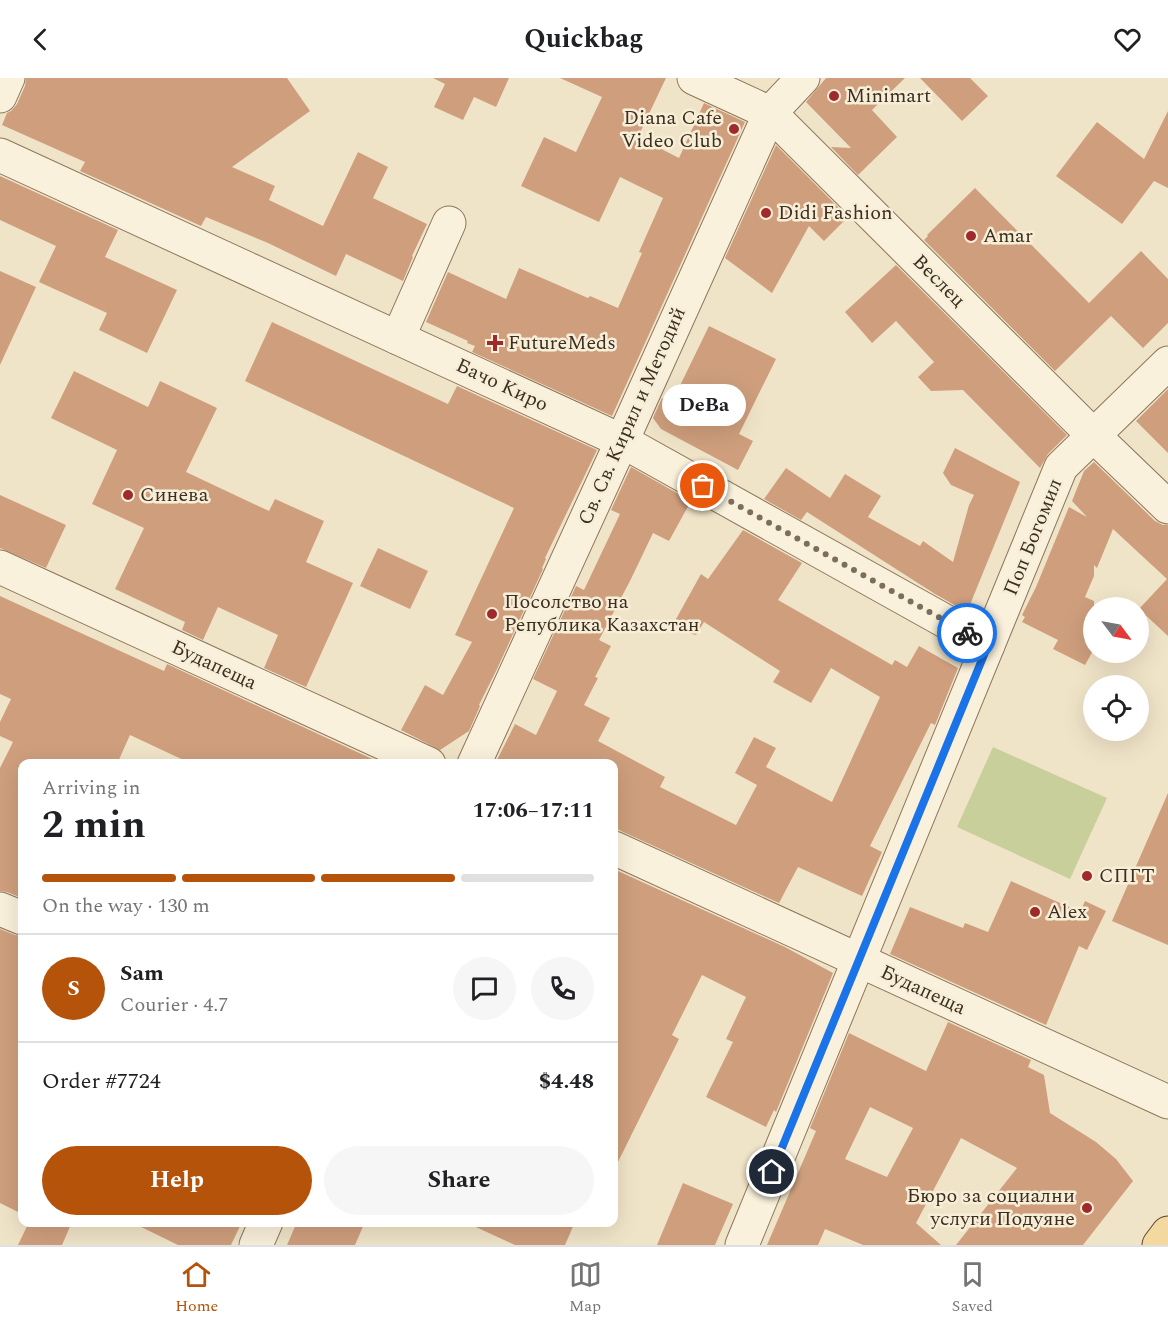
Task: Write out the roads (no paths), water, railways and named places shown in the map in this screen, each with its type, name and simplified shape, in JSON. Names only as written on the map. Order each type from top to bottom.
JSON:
[{"type":"main road","points":[[1159,1245],[1168,1233]]},
{"type":"street","points":[[0,96],[8,78]]},
{"type":"street","name":"Веслец","points":[[694,78],[770,113],[1168,507]]},
{"type":"street","name":"Св. Св. Кирил и Методий","points":[[476,759],[770,113],[804,78]]},
{"type":"street","name":"Бачо Киро","points":[[0,155],[622,441],[988,645]]},
{"type":"street","points":[[398,338],[449,223]]},
{"type":"street","name":"Поп Богомил","points":[[742,1245],[1061,467],[1168,363]]},
{"type":"street","name":"Будапеща","points":[[0,567],[418,759]]},
{"type":"street","name":"Будапеща","points":[[618,850],[1168,1102]]},
{"type":"street","points":[[0,909],[18,916]]},
{"type":"street","points":[[256,1245],[264,1227]]},
{"type":"place","name":"Minimart","points":[[834,96]]},
{"type":"place","name":"Diana Cafe Video Club","points":[[734,129]]},
{"type":"place","name":"Didi Fashion","points":[[766,213]]},
{"type":"place","name":"Amar","points":[[971,236]]},
{"type":"place","name":"FutureMeds","points":[[495,343]]},
{"type":"place","name":"DeBa","points":[[703,486]]},
{"type":"place","name":"Синева","points":[[128,495]]},
{"type":"place","name":"Посолство на Република Казахстан","points":[[492,614]]},
{"type":"place","name":"СПГТ","points":[[1087,876]]},
{"type":"place","name":"Alex","points":[[1035,912]]},
{"type":"place","name":"Бюро за социални услуги Подуяне","points":[[1087,1208]]}]
